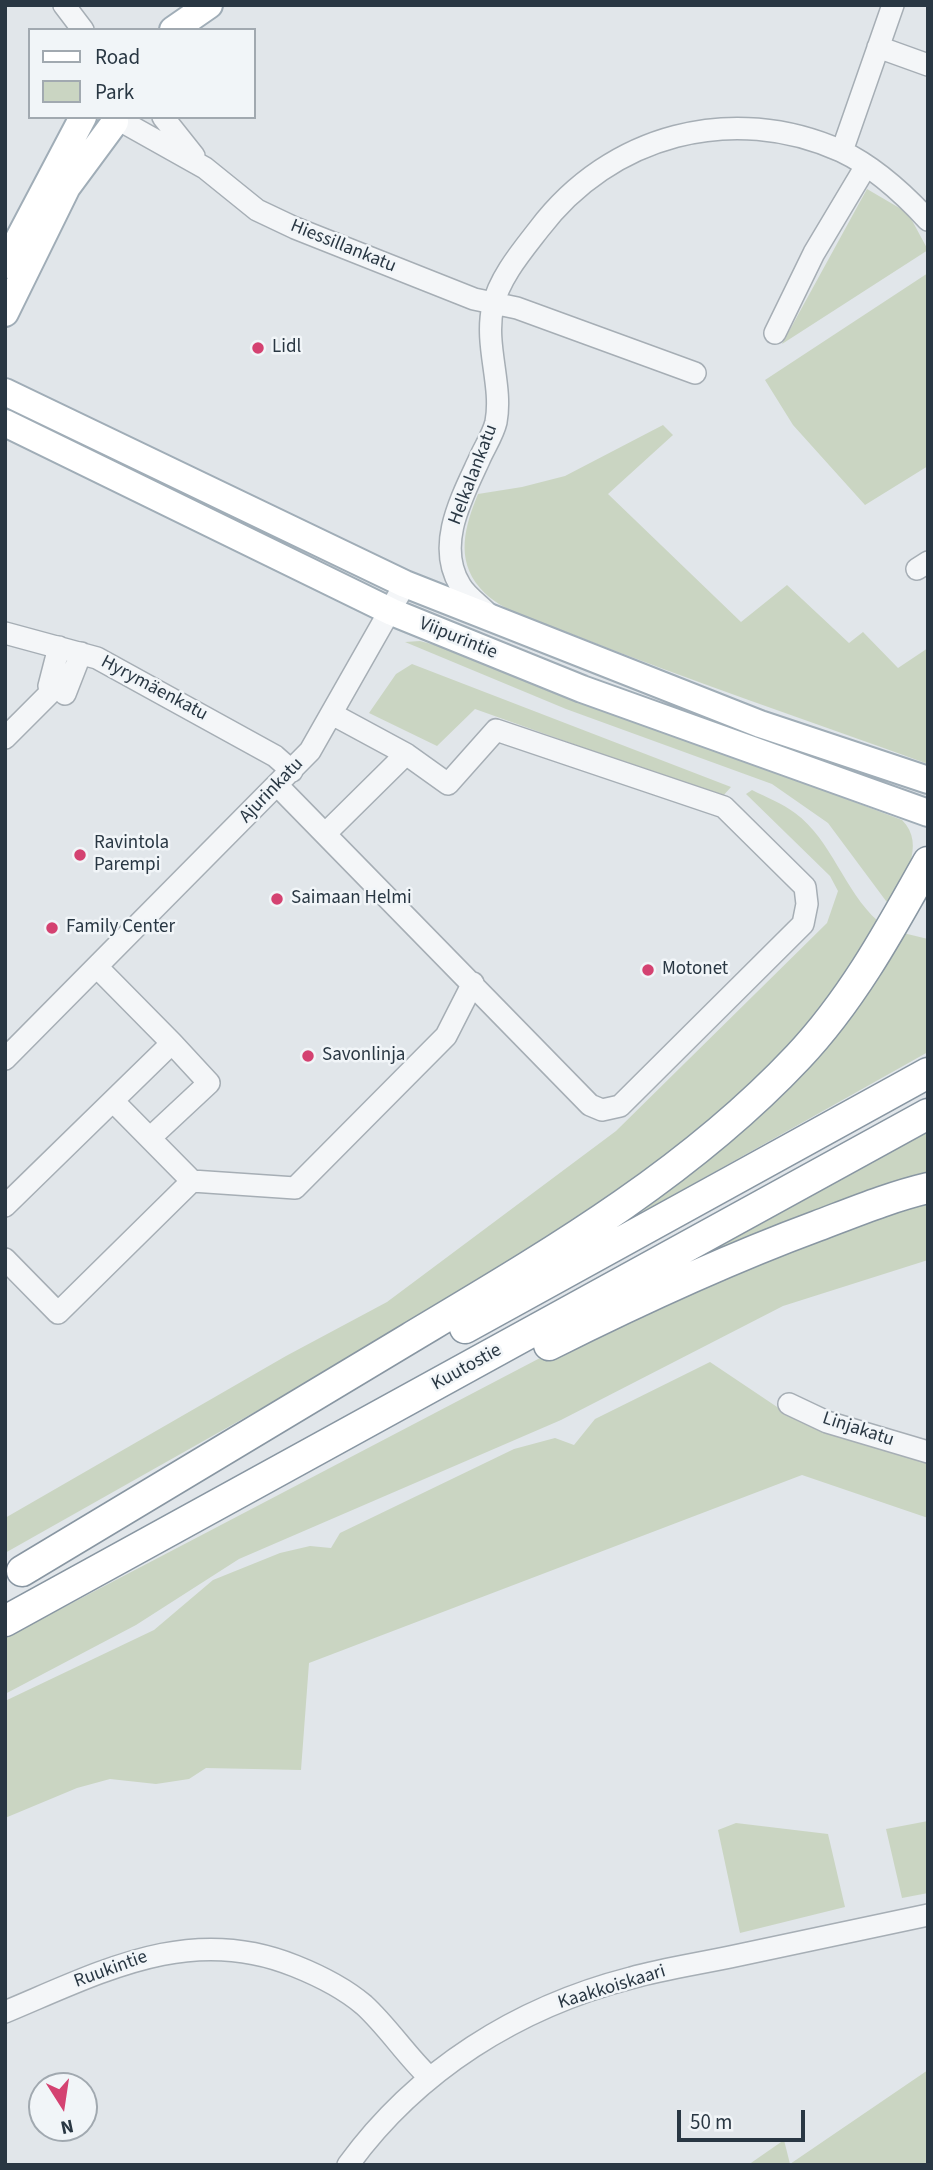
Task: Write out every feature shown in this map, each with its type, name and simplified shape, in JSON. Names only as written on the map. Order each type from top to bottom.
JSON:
[{"type":"highway","points":[[14,1575],[564,1246],[668,1174],[749,1107],[800,1055],[878,952],[928,862]]},
{"type":"highway","name":"Kuutostie","points":[[14,1575],[928,1073]]},
{"type":"highway","name":"Kuutostie","points":[[5,1621],[163,1537],[928,1114]]},
{"type":"highway","points":[[163,1537],[652,1294],[756,1249],[901,1194],[928,1188]]},
{"type":"main road","points":[[176,28],[209,5]]},
{"type":"main road","points":[[199,28],[219,5]]},
{"type":"main road","points":[[5,265],[82,119]]},
{"type":"main road","points":[[5,313],[67,187],[119,119]]},
{"type":"main road","name":"Viipurintie","points":[[5,392],[405,584],[760,724],[928,780]]},
{"type":"main road","name":"Viipurintie","points":[[5,423],[391,612],[582,689],[928,813]]},
{"type":"street","points":[[63,5],[69,28]]},
{"type":"street","points":[[63,5],[81,28]]},
{"type":"street","points":[[842,151],[893,5]]},
{"type":"street","points":[[878,47],[928,65]]},
{"type":"street","name":"Hiessillankatu","points":[[119,119],[205,168],[257,209],[295,228],[493,304],[517,308],[695,373]]},
{"type":"street","name":"Hiessillankatu","points":[[165,119],[205,168]]},
{"type":"street","name":"Helkalankatu","points":[[496,621],[461,587],[449,563],[448,542],[470,480],[496,424],[490,348],[493,304],[517,257],[558,203],[594,172],[650,142],[717,128],[759,129],[799,136],[842,151],[901,191],[928,220]]},
{"type":"street","points":[[775,333],[814,253],[866,166]]},
{"type":"street","name":"Ajurinkatu","points":[[5,1059],[310,751],[405,584]]},
{"type":"street","name":"Hyrymäenkatu","points":[[5,633],[97,658],[264,750],[326,833],[590,1105],[602,1110],[621,1105],[803,924],[807,904],[804,887],[723,807],[496,730],[448,784],[406,754]]},
{"type":"street","points":[[56,689],[59,647]]},
{"type":"street","points":[[5,738],[56,689],[81,653]]},
{"type":"street","points":[[326,833],[406,754],[332,714]]},
{"type":"street","points":[[97,967],[209,1083],[150,1138]]},
{"type":"street","points":[[113,1101],[192,1181],[295,1188],[446,1036],[472,983]]},
{"type":"street","points":[[5,1206],[172,1043]]},
{"type":"street","points":[[5,1259],[58,1313],[192,1181]]},
{"type":"street","name":"Linjakatu","points":[[789,1404],[827,1422],[928,1452]]},
{"type":"street","name":"Kaakkoiskaari","points":[[348,2165],[371,2133],[428,2077],[469,2047],[539,2011],[631,1978],[928,1915]]},
{"type":"street","name":"Ruukintie","points":[[5,2012],[141,1957],[188,1949],[233,1949],[277,1959],[325,1978],[363,2004],[392,2033],[428,2077]]},
{"type":"green space","points":[[867,189],[908,213],[928,250],[782,344]]},
{"type":"green space","points":[[928,273],[928,466],[865,505],[793,425],[765,380]]},
{"type":"green space","points":[[663,425],[673,435],[608,494],[741,622],[787,585],[849,643],[863,632],[898,668],[928,648],[928,764],[706,685],[511,611],[480,588],[467,566],[465,554],[466,530],[478,494],[565,476]]},
{"type":"green space","points":[[420,641],[446,648],[902,820],[909,830],[913,851],[906,874],[889,905],[828,823],[772,784],[566,709],[405,642]]},
{"type":"green space","points":[[412,664],[731,787],[722,797],[475,709],[437,746],[369,713],[396,674]]},
{"type":"green space","points":[[752,790],[795,813],[808,824],[829,851],[866,909],[878,921],[817,1014],[761,1078],[619,1194],[464,1294],[5,1553],[5,1518],[286,1356],[387,1302],[616,1131],[827,923],[838,891],[830,876],[746,794]]},
{"type":"green space","points":[[899,932],[928,939],[928,1052],[611,1230]]},
{"type":"green space","points":[[928,1132],[928,1173],[831,1205],[676,1270]]},
{"type":"green space","points":[[928,1199],[928,1260],[783,1306],[561,1420],[239,1559],[136,1625],[5,1694],[5,1638],[540,1358],[712,1281]]},
{"type":"green space","points":[[710,1362],[798,1421],[928,1463],[928,1518],[802,1475],[309,1663],[301,1770],[206,1768],[189,1779],[156,1784],[110,1779],[77,1788],[5,1818],[5,1701],[154,1630],[213,1580],[280,1553],[310,1546],[331,1548],[340,1533],[514,1449],[555,1438],[574,1445],[595,1419]]},
{"type":"green space","points":[[928,1821],[928,1893],[902,1898],[886,1829]]},
{"type":"green space","points":[[736,1823],[828,1834],[845,1907],[740,1933],[718,1830]]},
{"type":"green space","points":[[928,2070],[928,2165],[748,2165],[784,2140],[790,2164]]},
{"type":"place","name":"Lidl","points":[[258,348]]},
{"type":"place","name":"Ravintola Parempi","points":[[80,855]]},
{"type":"place","name":"Saimaan Helmi","points":[[277,899]]},
{"type":"place","name":"Family Center","points":[[52,928]]},
{"type":"place","name":"Motonet","points":[[648,970]]},
{"type":"place","name":"Savonlinja","points":[[308,1056]]}]
